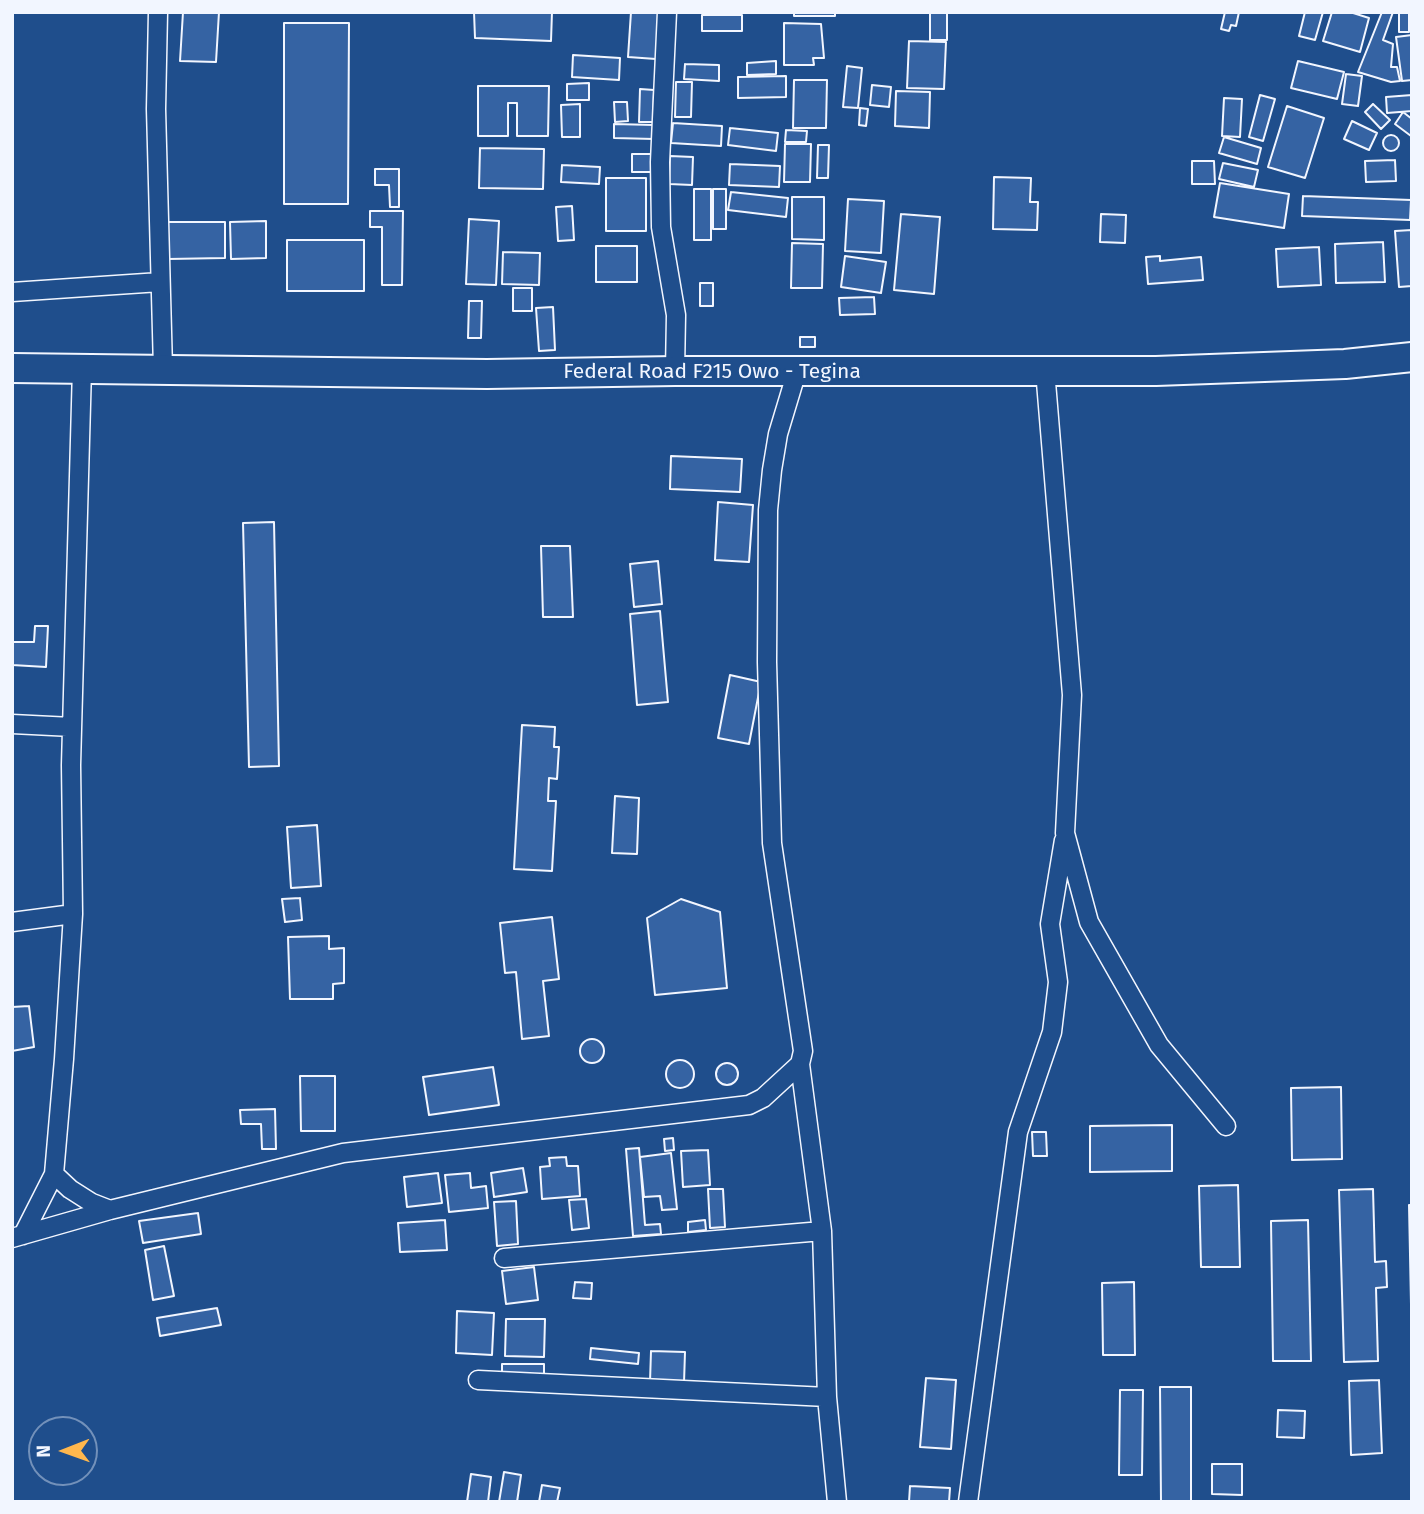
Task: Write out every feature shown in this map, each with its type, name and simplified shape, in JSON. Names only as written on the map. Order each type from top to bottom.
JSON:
[{"type":"main road","name":"Federal Road F215 Owo - Tegina","points":[[12,368],[487,374],[1247,369],[1412,358]]},
{"type":"street","points":[[158,12],[156,109],[163,369]]},
{"type":"street","points":[[667,12],[660,162],[661,227],[676,316],[675,371]]},
{"type":"street","points":[[12,292],[159,282]]},
{"type":"street","points":[[18,1237],[54,1174],[73,914],[72,727],[82,368]]},
{"type":"street","points":[[968,1502],[1017,1132],[1052,1031],[1058,982],[1050,924],[1065,833],[1072,695],[1045,370]]},
{"type":"street","points":[[797,371],[778,434],[768,510],[767,662],[772,843],[803,1051],[800,1064],[822,1231],[827,1397],[837,1502]]},
{"type":"street","points":[[12,724],[72,727]]},
{"type":"street","points":[[1065,833],[1089,922],[1159,1045],[1226,1126]]},
{"type":"street","points":[[12,922],[73,914]]},
{"type":"street","points":[[18,1237],[110,1210],[343,1153],[749,1105],[764,1098],[800,1064]]},
{"type":"street","points":[[54,1174],[92,1203],[110,1210]]},
{"type":"street","points":[[504,1258],[822,1231]]},
{"type":"street","points":[[478,1380],[827,1397]]},
{"type":"building","points":[[183,12],[219,12],[216,62],[180,61]]},
{"type":"building","points":[[474,12],[552,12],[551,41],[475,38]]},
{"type":"building","points":[[631,12],[659,12],[656,59],[628,57]]},
{"type":"building","points":[[794,12],[835,12],[835,16],[794,16]]},
{"type":"building","points":[[930,12],[947,12],[947,40],[930,40]]},
{"type":"building","points":[[1225,12],[1239,12],[1236,26],[1231,25],[1229,31],[1221,29]]},
{"type":"building","points":[[1305,12],[1323,12],[1315,40],[1299,36]]},
{"type":"building","points":[[1332,12],[1350,12],[1369,18],[1360,52],[1323,41]]},
{"type":"building","points":[[1382,12],[1393,12],[1383,40],[1393,44],[1391,67],[1397,67],[1400,81],[1391,82],[1358,72]]},
{"type":"building","points":[[1399,12],[1409,12],[1409,32],[1399,32]]},
{"type":"building","points":[[702,15],[742,15],[742,31],[702,31]]},
{"type":"building","points":[[284,23],[349,23],[348,204],[284,204]]},
{"type":"building","points":[[784,23],[821,24],[824,58],[813,58],[814,65],[784,65]]},
{"type":"building","points":[[1412,35],[1412,80],[1402,81],[1396,37]]},
{"type":"building","points":[[909,41],[946,42],[944,89],[907,88]]},
{"type":"building","points":[[573,55],[620,58],[619,80],[572,77]]},
{"type":"building","points":[[776,61],[776,74],[747,75],[747,63]]},
{"type":"building","points":[[1298,61],[1344,72],[1337,99],[1291,88]]},
{"type":"building","points":[[685,64],[719,65],[719,81],[684,79]]},
{"type":"building","points":[[847,66],[862,68],[858,108],[843,107]]},
{"type":"building","points":[[1346,74],[1362,76],[1358,106],[1342,104]]},
{"type":"building","points":[[786,76],[786,97],[738,98],[738,77]]},
{"type":"building","points":[[794,80],[827,80],[826,128],[793,128]]},
{"type":"building","points":[[676,82],[692,82],[691,117],[675,117]]},
{"type":"building","points":[[589,83],[589,100],[567,100],[567,84]]},
{"type":"building","points":[[872,85],[891,87],[889,107],[870,105]]},
{"type":"building","points":[[478,86],[549,86],[548,136],[517,136],[517,103],[508,103],[508,136],[478,136]]},
{"type":"building","points":[[640,89],[654,90],[653,122],[639,122]]},
{"type":"building","points":[[896,91],[930,92],[929,128],[895,126]]},
{"type":"building","points":[[1260,95],[1275,99],[1263,141],[1249,137]]},
{"type":"building","points":[[1412,95],[1412,111],[1387,113],[1386,97]]},
{"type":"building","points":[[1224,98],[1242,99],[1240,137],[1222,136]]},
{"type":"building","points":[[614,102],[627,102],[628,121],[615,122]]},
{"type":"building","points":[[580,104],[580,137],[562,137],[561,105]]},
{"type":"building","points":[[1373,104],[1390,120],[1381,129],[1365,112]]},
{"type":"building","points":[[1287,106],[1324,118],[1305,178],[1268,167]]},
{"type":"building","points":[[860,108],[868,109],[866,126],[859,125]]},
{"type":"building","points":[[1403,112],[1412,119],[1411,136],[1395,124]]},
{"type":"building","points":[[1352,121],[1377,133],[1369,150],[1344,139]]},
{"type":"building","points":[[673,123],[722,126],[721,146],[671,143]]},
{"type":"building","points":[[614,124],[654,125],[654,139],[614,138]]},
{"type":"building","points":[[730,128],[778,133],[776,151],[728,145]]},
{"type":"building","points":[[786,130],[807,131],[806,142],[785,142]]},
{"type":"building","points":[[1391,135],[1399,143],[1391,151],[1383,143]]},
{"type":"building","points":[[1224,137],[1261,148],[1257,164],[1219,153]]},
{"type":"building","points":[[785,144],[811,144],[810,182],[784,182]]},
{"type":"building","points":[[818,145],[829,145],[828,178],[817,178]]},
{"type":"building","points":[[480,148],[544,149],[543,189],[479,188]]},
{"type":"building","points":[[632,154],[651,154],[651,172],[632,172]]},
{"type":"building","points":[[670,156],[693,157],[692,185],[669,184]]},
{"type":"building","points":[[1395,160],[1396,181],[1366,182],[1365,161]]},
{"type":"building","points":[[1192,161],[1214,161],[1215,184],[1192,184]]},
{"type":"building","points":[[1223,163],[1258,170],[1254,187],[1219,179]]},
{"type":"building","points":[[730,164],[780,166],[779,187],[729,185]]},
{"type":"building","points":[[562,165],[600,167],[599,184],[561,182]]},
{"type":"building","points":[[375,169],[399,169],[399,207],[390,207],[389,185],[375,185]]},
{"type":"building","points":[[994,177],[1031,178],[1030,202],[1038,202],[1037,230],[993,229]]},
{"type":"building","points":[[606,178],[646,178],[646,231],[606,231]]},
{"type":"building","points":[[1220,183],[1289,194],[1284,228],[1214,217]]},
{"type":"building","points":[[694,189],[711,189],[711,240],[694,240]]},
{"type":"building","points":[[713,189],[726,189],[726,229],[713,229]]},
{"type":"building","points":[[731,192],[788,198],[786,217],[728,210]]},
{"type":"building","points":[[1303,196],[1411,200],[1410,220],[1302,216]]},
{"type":"building","points":[[792,197],[824,197],[824,240],[792,239]]},
{"type":"building","points":[[848,199],[884,201],[881,253],[845,251]]},
{"type":"building","points":[[572,206],[574,240],[558,241],[556,207]]},
{"type":"building","points":[[370,211],[403,211],[402,285],[382,285],[382,227],[370,227]]},
{"type":"building","points":[[901,214],[940,217],[934,294],[894,290]]},
{"type":"building","points":[[1101,214],[1126,215],[1125,243],[1100,242]]},
{"type":"building","points":[[469,219],[499,221],[496,285],[466,284]]},
{"type":"building","points":[[266,221],[266,258],[231,259],[230,222]]},
{"type":"building","points":[[167,222],[225,222],[225,258],[168,259]]},
{"type":"building","points":[[1412,230],[1412,286],[1399,287],[1395,231]]},
{"type":"building","points":[[287,240],[364,240],[364,291],[287,291]]},
{"type":"building","points":[[1383,242],[1385,282],[1336,283],[1335,244]]},
{"type":"building","points":[[792,243],[823,244],[822,288],[791,288]]},
{"type":"building","points":[[596,246],[637,246],[637,282],[596,282]]},
{"type":"building","points":[[1319,247],[1321,285],[1278,287],[1276,249]]},
{"type":"building","points":[[503,252],[540,253],[539,285],[502,284]]},
{"type":"building","points":[[845,256],[886,262],[881,293],[841,287]]},
{"type":"building","points":[[1160,256],[1160,261],[1201,257],[1203,280],[1148,284],[1146,257]]},
{"type":"building","points":[[700,283],[713,283],[713,306],[700,306]]},
{"type":"building","points":[[513,288],[532,288],[532,311],[513,311]]},
{"type":"building","points":[[874,297],[875,314],[840,315],[839,298]]},
{"type":"building","points":[[469,301],[482,301],[481,338],[468,338]]},
{"type":"building","points":[[553,307],[555,350],[539,351],[536,308]]},
{"type":"building","points":[[800,337],[815,337],[815,347],[800,347]]},
{"type":"building","points":[[671,456],[742,459],[740,492],[670,489]]},
{"type":"building","points":[[718,502],[753,505],[749,562],[715,560]]},
{"type":"building","points":[[274,522],[279,766],[249,767],[243,523]]},
{"type":"building","points":[[541,546],[570,546],[573,617],[543,617]]},
{"type":"building","points":[[658,561],[662,604],[634,607],[630,564]]},
{"type":"building","points":[[660,611],[668,702],[637,705],[630,614]]},
{"type":"building","points":[[35,626],[48,626],[46,667],[12,665],[12,642],[34,642]]},
{"type":"building","points":[[730,675],[761,682],[749,744],[718,738]]},
{"type":"building","points":[[522,725],[555,727],[554,747],[559,747],[557,779],[549,778],[548,801],[556,801],[552,871],[514,869]]},
{"type":"building","points":[[615,796],[639,798],[637,854],[612,853]]},
{"type":"building","points":[[317,825],[321,886],[291,888],[287,827]]},
{"type":"building","points":[[300,898],[302,920],[285,922],[282,899]]},
{"type":"building","points":[[681,899],[720,912],[727,988],[655,995],[647,918]]},
{"type":"building","points":[[552,917],[559,979],[543,981],[549,1036],[522,1039],[516,972],[505,973],[500,923]]},
{"type":"building","points":[[329,936],[329,949],[344,948],[344,983],[333,984],[333,999],[290,999],[288,937]]},
{"type":"building","points":[[29,1006],[34,1047],[12,1051],[12,1007]]},
{"type":"building","points":[[592,1039],[600,1043],[604,1051],[600,1059],[592,1063],[584,1059],[580,1051],[584,1043]]},
{"type":"building","points":[[680,1060],[690,1064],[694,1074],[690,1084],[680,1088],[670,1084],[666,1074],[670,1064]]},
{"type":"building","points":[[727,1063],[737,1070],[738,1074],[731,1084],[727,1085],[717,1078],[716,1074],[723,1064]]},
{"type":"building","points":[[493,1067],[499,1105],[429,1115],[423,1077]]},
{"type":"building","points":[[300,1076],[335,1076],[335,1131],[301,1131]]},
{"type":"building","points":[[1341,1087],[1342,1159],[1292,1160],[1291,1088]]},
{"type":"building","points":[[275,1109],[276,1149],[262,1149],[261,1124],[241,1124],[240,1110]]},
{"type":"building","points":[[1172,1125],[1172,1171],[1090,1172],[1090,1126]]},
{"type":"building","points":[[1032,1132],[1046,1132],[1047,1156],[1033,1156]]},
{"type":"building","points":[[673,1138],[674,1150],[665,1151],[664,1139]]},
{"type":"building","points":[[639,1148],[645,1225],[660,1224],[661,1234],[633,1236],[626,1149]]},
{"type":"building","points":[[708,1150],[710,1185],[683,1187],[681,1151]]},
{"type":"building","points":[[671,1153],[677,1209],[662,1210],[660,1196],[644,1197],[640,1157]]},
{"type":"building","points":[[566,1157],[567,1166],[578,1166],[580,1196],[542,1199],[540,1167],[550,1166],[549,1158]]},
{"type":"building","points":[[523,1168],[527,1192],[494,1197],[491,1173]]},
{"type":"building","points":[[438,1173],[442,1203],[407,1207],[404,1177]]},
{"type":"building","points":[[470,1173],[471,1188],[486,1186],[488,1208],[449,1212],[445,1175]]},
{"type":"building","points":[[1238,1185],[1240,1267],[1201,1267],[1199,1186]]},
{"type":"building","points":[[708,1189],[723,1189],[725,1227],[710,1228]]},
{"type":"building","points":[[1373,1189],[1375,1262],[1386,1261],[1387,1287],[1376,1288],[1378,1361],[1344,1362],[1339,1190]]},
{"type":"building","points":[[586,1199],[589,1228],[572,1230],[569,1200]]},
{"type":"building","points":[[516,1201],[518,1244],[497,1246],[494,1202]]},
{"type":"building","points":[[1409,1205],[1412,1205],[1412,1354]]},
{"type":"building","points":[[198,1213],[201,1234],[143,1243],[139,1221]]},
{"type":"building","points":[[445,1220],[447,1250],[400,1252],[398,1223]]},
{"type":"building","points":[[705,1220],[706,1230],[688,1232],[688,1222]]},
{"type":"building","points":[[1308,1220],[1311,1361],[1273,1361],[1271,1221]]},
{"type":"building","points":[[164,1246],[174,1296],[153,1300],[145,1250]]},
{"type":"building","points":[[534,1267],[538,1300],[506,1304],[502,1271]]},
{"type":"building","points":[[575,1282],[592,1283],[591,1299],[573,1298]]},
{"type":"building","points":[[1134,1282],[1135,1355],[1103,1355],[1102,1283]]},
{"type":"building","points":[[217,1308],[221,1325],[160,1336],[157,1318]]},
{"type":"building","points":[[457,1311],[494,1313],[492,1355],[456,1353]]},
{"type":"building","points":[[506,1319],[545,1319],[544,1357],[505,1356]]},
{"type":"building","points":[[591,1348],[639,1353],[638,1364],[590,1359]]},
{"type":"building","points":[[651,1351],[685,1352],[684,1383],[650,1382]]},
{"type":"building","points":[[502,1364],[544,1364],[544,1380],[502,1380]]},
{"type":"building","points":[[926,1378],[956,1380],[951,1449],[920,1447]]},
{"type":"building","points":[[1379,1380],[1382,1453],[1351,1455],[1349,1381]]},
{"type":"building","points":[[1160,1387],[1191,1387],[1191,1502],[1161,1502]]},
{"type":"building","points":[[1120,1390],[1143,1390],[1142,1475],[1119,1475]]},
{"type":"building","points":[[1278,1410],[1305,1411],[1304,1438],[1277,1437]]},
{"type":"building","points":[[1212,1464],[1242,1464],[1242,1495],[1212,1494]]},
{"type":"building","points":[[504,1472],[521,1475],[517,1502],[499,1502]]},
{"type":"building","points":[[471,1474],[491,1477],[488,1502],[467,1502]]},
{"type":"building","points":[[542,1485],[560,1488],[557,1502],[539,1502]]},
{"type":"building","points":[[910,1486],[950,1488],[949,1502],[909,1502]]}]
